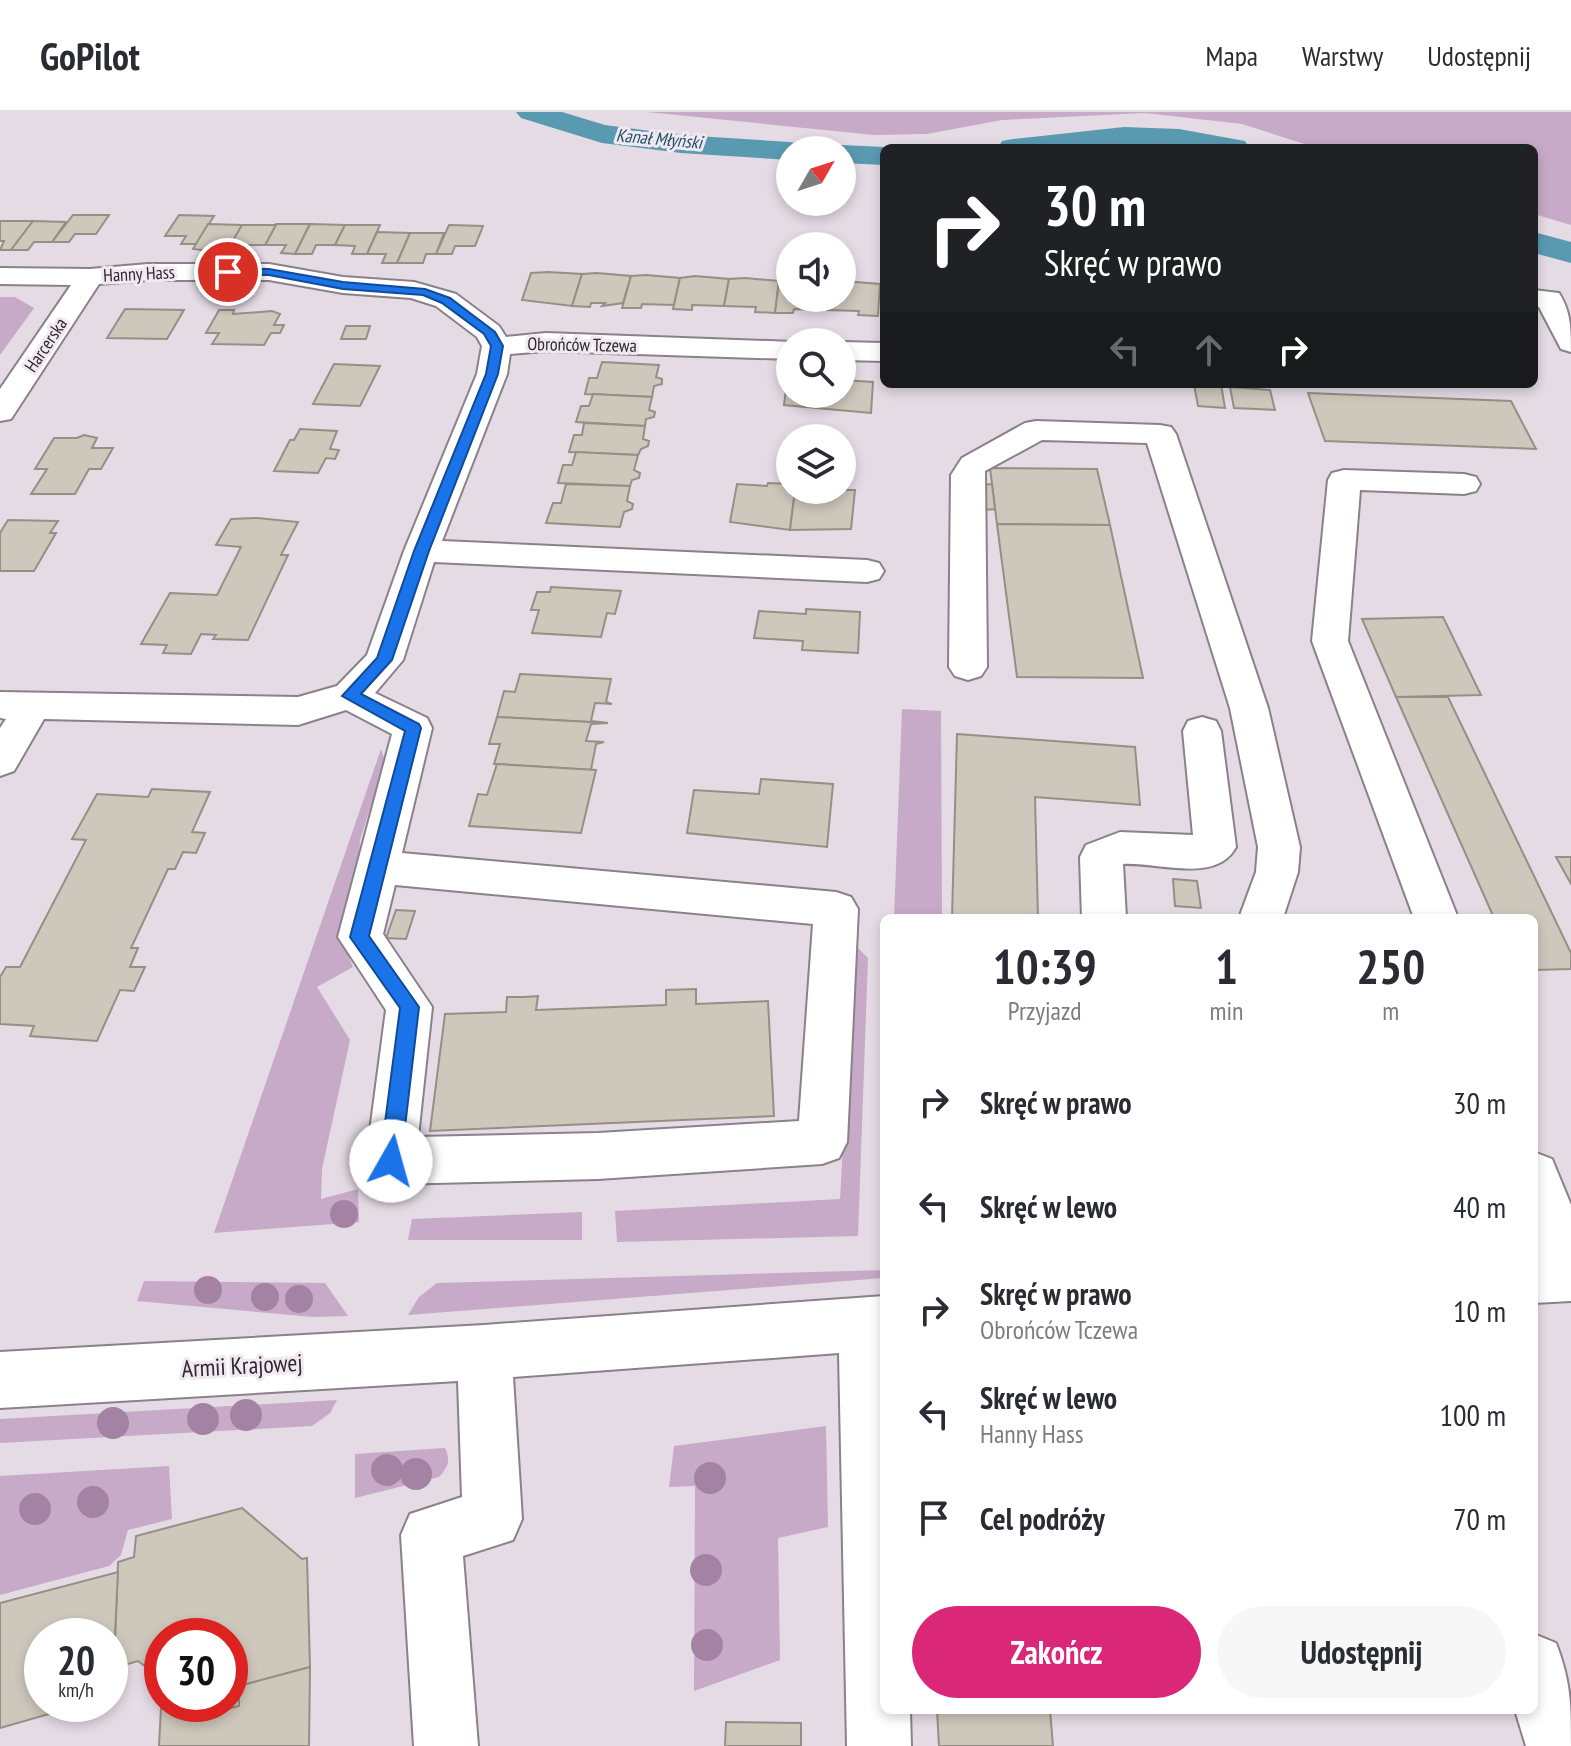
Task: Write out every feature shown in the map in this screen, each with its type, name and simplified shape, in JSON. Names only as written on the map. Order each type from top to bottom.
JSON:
[{"type":"street","name":"Hanny Hass","points":[[0,276],[269,272],[343,285],[425,292],[446,300],[489,332],[497,346]]},
{"type":"street","name":"Harcerska","points":[[0,412],[90,277]]},
{"type":"street","points":[[1538,298],[1549,299],[1571,343]]},
{"type":"street","name":"Obrońców Tczewa","points":[[497,346],[546,342],[776,350]]},
{"type":"street","points":[[0,761],[16,706],[298,711],[350,696],[384,660],[421,551],[492,374],[497,346]]},
{"type":"street","points":[[856,351],[880,352]]},
{"type":"street","points":[[968,667],[967,475],[973,465],[1036,430],[1160,434],[1249,708],[1279,847],[1277,872],[1262,914]]},
{"type":"street","points":[[1434,914],[1330,641],[1344,480],[1464,484]]},
{"type":"street","points":[[421,551],[867,571]]},
{"type":"street","points":[[350,696],[413,728],[376,867],[360,937],[409,1007],[391,1161],[598,1156],[822,1142],[836,909],[376,867]]},
{"type":"street","points":[[1104,914],[1101,857],[1105,851],[1120,847],[1209,852],[1215,847],[1202,731]]},
{"type":"street","points":[[1538,1186],[1571,1273],[1538,1277]]},
{"type":"street","points":[[875,1324],[879,1746]]},
{"type":"street","name":"Armii Krajowej","points":[[0,1380],[484,1352],[875,1324]]},
{"type":"street","points":[[446,1746],[431,1535],[492,1519],[484,1352]]},
{"type":"street","points":[[1538,1678],[1558,1746]]},
{"type":"shaded area","points":[[647,112],[1571,112],[1571,225],[1538,215],[1538,144],[1304,144],[1242,124],[1145,113],[1002,120],[927,134],[874,135]]},
{"type":"shaded area","points":[[0,297],[15,297],[34,308],[0,355]]},
{"type":"shaded area","points":[[902,709],[941,711],[942,914],[894,914]]},
{"type":"shaded area","points":[[381,749],[385,761],[360,840],[356,896],[341,938],[353,967],[317,987],[350,1040],[322,1169],[321,1199],[358,1189],[359,1222],[214,1233]]},
{"type":"shaded area","points":[[854,944],[868,958],[858,1236],[617,1242],[615,1211],[840,1199]]},
{"type":"shaded area","points":[[582,1212],[582,1240],[408,1240],[412,1219]]},
{"type":"shaded area","points":[[880,1270],[880,1278],[408,1315],[419,1297],[437,1283]]},
{"type":"shaded area","points":[[144,1281],[325,1283],[348,1316],[313,1317],[137,1301]]},
{"type":"shaded area","points":[[337,1400],[330,1413],[312,1426],[0,1443],[0,1419]]},
{"type":"shaded area","points":[[826,1426],[828,1527],[778,1538],[780,1660],[694,1691],[695,1486],[669,1487],[674,1446]]},
{"type":"shaded area","points":[[445,1448],[448,1464],[439,1477],[355,1498],[355,1454]]},
{"type":"shaded area","points":[[169,1466],[172,1519],[128,1530],[121,1555],[109,1566],[0,1595],[0,1476]]},
{"type":"building","points":[[73,215],[109,215],[96,234],[75,234],[69,242],[52,242]]},
{"type":"building","points":[[179,215],[214,216],[196,244],[181,244],[186,236],[165,236]]},
{"type":"building","points":[[0,221],[33,221],[11,250],[0,250],[4,241],[0,241]]},
{"type":"building","points":[[33,221],[66,222],[52,242],[34,242],[28,250],[11,250]]},
{"type":"building","points":[[208,224],[242,225],[226,253],[193,249]]},
{"type":"building","points":[[276,224],[310,224],[295,254],[281,253],[286,245],[265,245]]},
{"type":"building","points":[[310,224],[345,225],[335,245],[316,245],[312,254],[295,254]]},
{"type":"building","points":[[242,225],[276,225],[265,245],[248,245],[244,253],[226,253]]},
{"type":"building","points":[[345,225],[380,225],[367,254],[352,254],[355,246],[335,245]]},
{"type":"building","points":[[449,225],[483,226],[475,246],[455,246],[452,254],[436,254]]},
{"type":"building","points":[[377,232],[410,233],[397,263],[382,263],[386,254],[367,254]]},
{"type":"building","points":[[410,233],[444,233],[436,254],[426,254],[423,263],[397,263]]},
{"type":"building","points":[[531,273],[582,274],[572,306],[522,300]]},
{"type":"building","points":[[582,274],[631,276],[623,303],[572,306]]},
{"type":"building","points":[[631,276],[680,278],[674,305],[642,304],[641,308],[622,308]]},
{"type":"building","points":[[680,278],[729,279],[724,306],[692,305],[692,310],[673,309]]},
{"type":"building","points":[[729,279],[776,281],[775,313],[755,312],[756,307],[724,306]]},
{"type":"building","points":[[856,282],[880,284],[878,316],[858,315],[859,311],[856,311]]},
{"type":"building","points":[[125,309],[184,310],[167,339],[107,338]]},
{"type":"building","points":[[219,310],[234,310],[233,314],[272,311],[280,314],[274,325],[284,325],[280,333],[271,333],[264,345],[212,344],[219,333],[206,333]]},
{"type":"building","points":[[346,326],[370,326],[366,339],[341,339]]},
{"type":"building","points":[[602,362],[659,365],[656,377],[662,379],[662,384],[654,386],[652,397],[585,394],[589,378],[597,378]]},
{"type":"building","points":[[334,364],[380,366],[360,406],[313,404]]},
{"type":"building","points":[[856,381],[873,382],[871,413],[817,408],[856,408]]},
{"type":"building","points":[[1195,388],[1222,388],[1225,408],[1198,406]]},
{"type":"building","points":[[1230,388],[1243,388],[1270,390],[1275,410],[1234,408]]},
{"type":"building","points":[[1308,393],[1511,401],[1536,449],[1325,441]]},
{"type":"building","points":[[593,394],[652,397],[649,410],[655,412],[654,417],[646,419],[645,426],[576,422],[581,406],[589,406]]},
{"type":"building","points":[[584,423],[645,426],[643,439],[649,441],[648,446],[641,449],[638,455],[569,452],[574,435],[582,435]]},
{"type":"building","points":[[300,429],[337,431],[330,449],[339,450],[335,459],[326,458],[318,473],[274,471],[290,440],[294,440]]},
{"type":"building","points":[[84,435],[97,438],[92,448],[113,448],[101,469],[89,469],[75,494],[31,494],[47,469],[35,469],[54,438]]},
{"type":"building","points":[[576,452],[638,455],[634,470],[640,473],[639,478],[632,480],[630,486],[558,483],[563,465],[572,465]]},
{"type":"building","points":[[990,468],[1097,469],[1110,525],[997,524]]},
{"type":"building","points":[[768,483],[776,483],[776,504],[793,504],[790,530],[730,522],[737,484],[767,486]]},
{"type":"building","points":[[566,484],[630,486],[627,501],[633,504],[632,509],[624,512],[620,527],[546,523],[553,503],[561,503]]},
{"type":"building","points":[[992,484],[995,509],[985,510],[982,485]]},
{"type":"building","points":[[793,504],[854,504],[851,529],[790,530]]},
{"type":"building","points":[[231,519],[298,522],[281,555],[288,555],[248,640],[213,639],[216,635],[201,634],[191,654],[163,653],[167,645],[141,644],[170,593],[217,595],[241,547],[216,545]]},
{"type":"building","points":[[8,520],[58,521],[50,533],[56,533],[34,571],[0,571],[0,533]]},
{"type":"building","points":[[997,524],[1110,525],[1143,678],[1017,677]]},
{"type":"building","points":[[551,587],[621,591],[615,614],[607,613],[601,637],[532,633],[539,610],[531,610],[537,592],[550,592]]},
{"type":"building","points":[[806,609],[860,612],[858,653],[802,650],[803,641],[754,638],[759,611],[806,614]]},
{"type":"building","points":[[1443,617],[1481,695],[1396,697],[1362,619]]},
{"type":"building","points":[[520,674],[611,679],[606,702],[612,704],[595,703],[591,721],[608,723],[497,717],[504,691],[515,692]]},
{"type":"building","points":[[1396,697],[1448,697],[1571,953],[1571,969],[1538,970],[1538,914],[1492,914]]},
{"type":"building","points":[[497,717],[608,723],[591,724],[586,741],[604,742],[596,744],[591,770],[494,764],[500,744],[489,744]]},
{"type":"building","points":[[957,734],[1135,747],[1140,805],[1035,797],[1038,914],[952,914]]},
{"type":"building","points":[[497,764],[596,770],[581,833],[469,826],[478,794],[487,795]]},
{"type":"building","points":[[761,779],[833,784],[827,847],[687,833],[694,790],[759,794]]},
{"type":"building","points":[[152,789],[210,792],[192,832],[205,833],[196,853],[183,852],[175,869],[168,869],[131,948],[138,948],[130,967],[145,967],[134,991],[120,990],[97,1041],[30,1036],[34,1026],[0,1024],[0,977],[6,967],[20,967],[86,840],[72,839],[97,794],[148,797]]},
{"type":"building","points":[[1556,857],[1571,857],[1571,884]]},
{"type":"building","points":[[1173,879],[1197,881],[1201,908],[1175,906]]},
{"type":"building","points":[[396,910],[415,911],[406,939],[386,938]]},
{"type":"building","points":[[696,989],[696,1004],[768,1001],[774,1116],[430,1131],[445,1014],[506,1012],[507,997],[538,996],[536,1010],[666,1005],[666,990]]},
{"type":"building","points":[[242,1508],[302,1559],[307,1558],[310,1667],[248,1684],[248,1618],[144,1618],[144,1666],[138,1661],[128,1664],[128,1618],[116,1618],[118,1562],[134,1557],[136,1536]]},
{"type":"building","points":[[118,1572],[116,1618],[24,1618],[24,1721],[0,1728],[0,1603]]},
{"type":"building","points":[[310,1667],[309,1746],[159,1746],[160,1722],[248,1722],[248,1684]]},
{"type":"building","points":[[937,1714],[1050,1714],[1053,1746],[939,1746]]},
{"type":"building","points":[[726,1722],[801,1723],[801,1746],[725,1746]]},
{"type":"waterway","name":"Kanał Młyński","points":[[531,112],[602,134],[681,144],[776,150]]},
{"type":"waterway","name":"Kanał Młyński","points":[[1046,144],[1124,136],[1179,138],[1215,144]]},
{"type":"waterway","name":"Kanał Młyński","points":[[856,155],[880,156]]},
{"type":"waterway","name":"Kanał Młyński","points":[[1538,243],[1571,253]]},
{"type":"route","points":[[228,272],[269,272],[365,288],[425,292],[446,300],[489,332],[497,346],[492,374],[421,551],[384,660],[350,696],[413,728],[360,937],[409,1007],[391,1161]]}]
